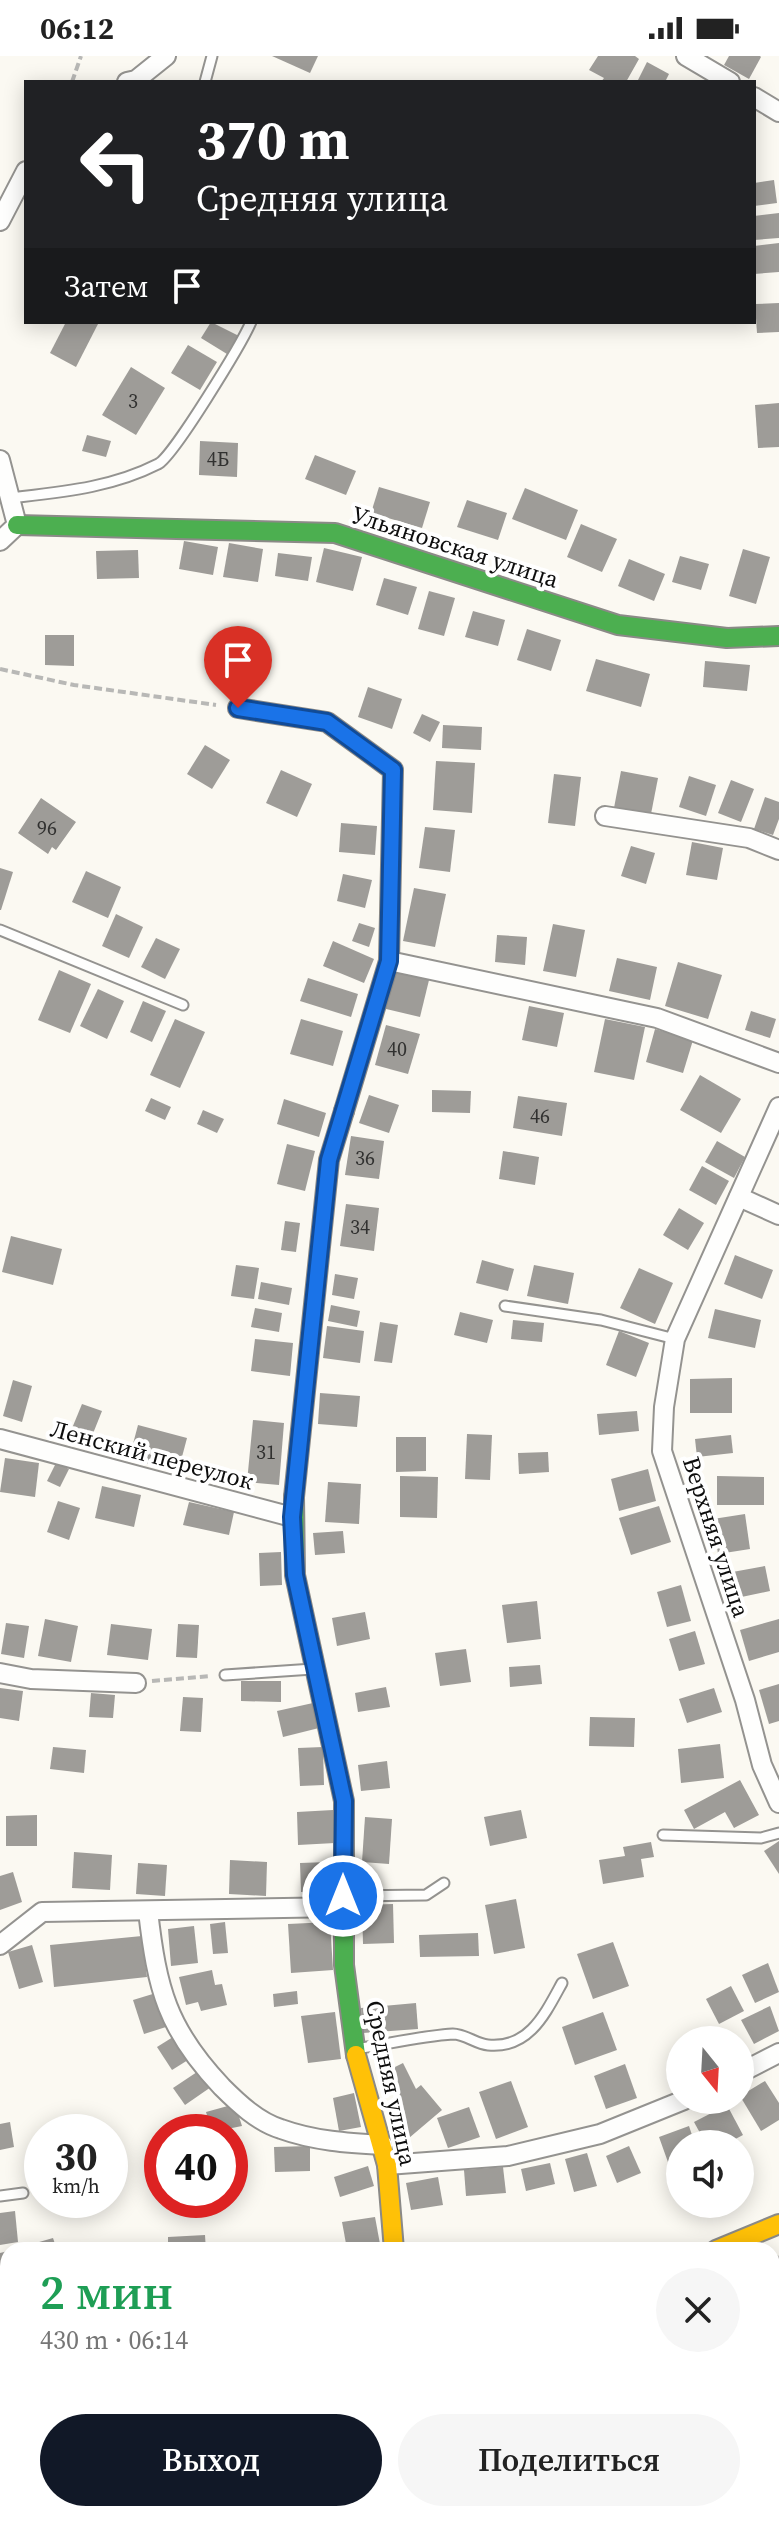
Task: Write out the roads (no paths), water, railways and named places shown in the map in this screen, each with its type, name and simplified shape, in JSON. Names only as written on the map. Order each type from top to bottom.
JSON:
[{"type":"main road","name":"Ульяновская улица","points":[[17,525],[335,533],[618,625],[727,638],[779,636]]},
{"type":"main road","name":"Средняя улица","points":[[238,708],[327,722],[393,770],[389,961],[329,1160],[292,1517],[295,1575],[344,1801],[344,1965],[362,2085],[387,2165],[393,2242]]},
{"type":"main road","points":[[735,2242],[779,2224]]},
{"type":"street","points":[[130,80],[166,56]]},
{"type":"street","points":[[686,56],[727,80]]},
{"type":"street","points":[[756,98],[779,112]]},
{"type":"street","points":[[0,221],[24,175]]},
{"type":"street","points":[[0,460],[17,525],[0,541]]},
{"type":"street","points":[[605,816],[749,838],[779,850]]},
{"type":"street","points":[[389,961],[657,1018],[779,1063]]},
{"type":"street","name":"Верхняя улица","points":[[779,1107],[675,1339],[664,1407],[662,1451],[745,1700],[762,1765],[779,1803]]},
{"type":"street","points":[[739,1197],[779,1215]]},
{"type":"street","name":"Ленский переулок","points":[[0,1439],[292,1517]]},
{"type":"street","points":[[0,1673],[31,1679],[136,1683]]},
{"type":"street","points":[[0,1945],[42,1912],[148,1911],[343,1902]]},
{"type":"street","points":[[148,1911],[154,1967],[173,2027],[203,2067],[238,2104],[277,2128],[323,2141],[383,2145]]},
{"type":"street","points":[[754,2066],[779,2053]]},
{"type":"street","points":[[387,2165],[508,2156],[600,2134],[666,2107]]},
{"type":"lane","points":[[206,80],[212,56]]},
{"type":"lane","points":[[10,498],[88,489],[162,463],[240,348],[250,324]]},
{"type":"lane","points":[[0,930],[183,1005]]},
{"type":"lane","points":[[505,1306],[601,1320],[675,1339]]},
{"type":"lane","points":[[225,1675],[313,1669]]},
{"type":"lane","points":[[663,1835],[761,1838],[779,1833]]},
{"type":"lane","points":[[343,1902],[426,1895],[444,1883]]},
{"type":"lane","points":[[355,2049],[457,2034],[485,2045],[507,2045],[524,2037],[543,2018],[562,1983]]},
{"type":"lane","points":[[0,2196],[23,2193]]}]
